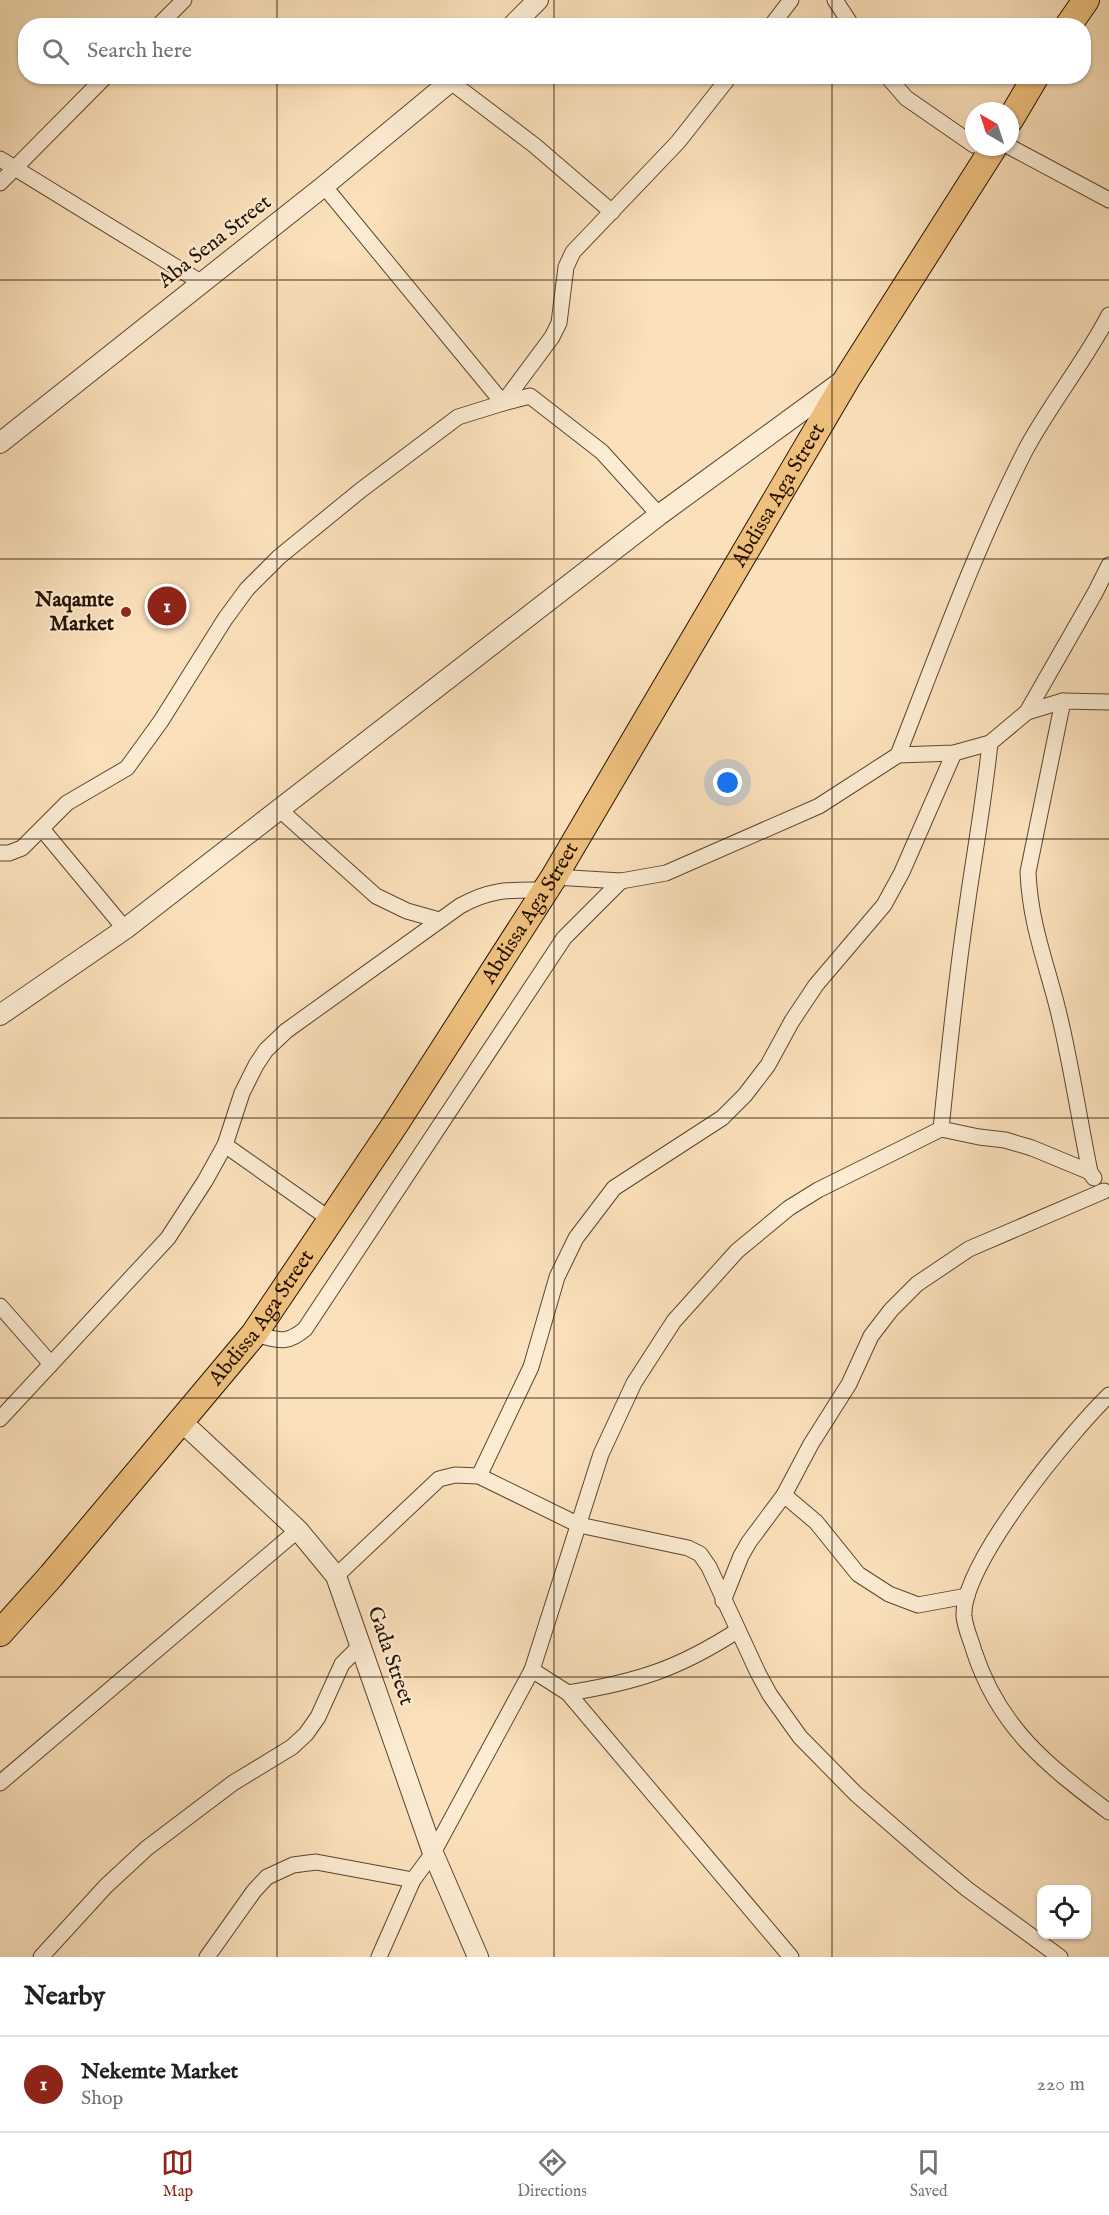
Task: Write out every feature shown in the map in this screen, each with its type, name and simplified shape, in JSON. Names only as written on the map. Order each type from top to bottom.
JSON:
[{"type":"highway","points":[[1074,18],[1086,0]]},
{"type":"highway","points":[[1019,105],[1031,84]]},
{"type":"highway","name":"Abdissa Aga Street","points":[[0,1633],[51,1576],[254,1334],[403,1113],[550,884],[848,377],[984,156]]},
{"type":"street","points":[[166,18],[184,0]]},
{"type":"street","points":[[520,18],[538,0]]},
{"type":"street","points":[[777,18],[791,0]]},
{"type":"street","points":[[835,0],[847,18]]},
{"type":"street","points":[[0,183],[7,164],[97,84]]},
{"type":"street","name":"Aba Sena Street","points":[[0,443],[324,186],[448,84]]},
{"type":"street","points":[[460,84],[612,212]]},
{"type":"street","points":[[503,403],[552,337],[559,323],[566,267],[573,252],[678,142],[724,84]]},
{"type":"street","points":[[894,84],[906,98],[965,134]]},
{"type":"street","points":[[1007,156],[1109,200]]},
{"type":"street","points":[[7,164],[202,283]]},
{"type":"street","points":[[324,186],[503,403]]},
{"type":"street","points":[[898,755],[984,538],[1043,417],[1094,344],[1109,315]]},
{"type":"street","points":[[0,1015],[126,929],[659,515],[848,377]]},
{"type":"street","points":[[0,853],[9,853],[22,848],[67,803],[126,768],[161,722],[225,618],[247,589],[279,557],[361,489],[458,417],[530,396],[602,452],[659,515]]},
{"type":"street","points":[[0,1419],[168,1238],[225,1145],[242,1093],[256,1065],[266,1050],[286,1031],[439,920],[479,896],[501,890],[550,884],[621,881],[666,873],[819,806],[898,755],[954,753],[990,743],[1027,712],[1109,565]]},
{"type":"street","points":[[1027,712],[1063,701],[1109,702]]},
{"type":"street","points":[[723,1601],[749,1542],[784,1495],[811,1444],[849,1384],[871,1336],[891,1310],[917,1284],[941,1266],[984,1241],[1107,1193],[1090,1172],[1058,1010],[1034,922],[1029,891],[1028,872],[1063,701]]},
{"type":"street","points":[[941,1129],[951,1025],[965,918],[980,829],[990,743]]},
{"type":"street","points":[[479,1476],[531,1367],[557,1277],[576,1238],[614,1188],[722,1118],[745,1095],[768,1065],[792,1021],[816,985],[884,905],[902,872],[954,753]]},
{"type":"street","points":[[280,810],[376,896],[407,911],[439,920]]},
{"type":"street","points":[[42,829],[126,929]]},
{"type":"street","points":[[254,1334],[285,1341],[294,1338],[305,1329],[564,938],[621,881]]},
{"type":"street","points":[[379,1957],[413,1880],[433,1853],[532,1670],[601,1454],[634,1383],[674,1321],[703,1288],[737,1251],[789,1208],[872,1162],[941,1129],[1023,1145],[1090,1172]]},
{"type":"street","points":[[225,1145],[331,1220]]},
{"type":"street","points":[[0,1305],[51,1364]]},
{"type":"street","points":[[1109,1395],[1073,1433],[996,1537],[977,1569],[967,1596],[964,1616],[974,1651],[990,1688],[1007,1717],[1040,1758],[1109,1812]]},
{"type":"street","name":"Gada Street","points":[[181,1421],[298,1530],[336,1576],[433,1853],[478,1957]]},
{"type":"street","points":[[336,1576],[439,1479],[455,1475],[479,1476],[579,1525],[688,1548],[700,1554],[709,1567],[737,1631],[770,1695],[800,1737],[856,1794],[967,1889],[1060,1957]]},
{"type":"street","points":[[784,1495],[816,1521],[858,1574],[889,1594],[918,1605],[967,1596]]},
{"type":"street","points":[[0,1784],[298,1530]]},
{"type":"street","points":[[568,1693],[628,1682],[666,1670],[704,1652],[737,1631]]},
{"type":"street","points":[[41,1957],[106,1886],[147,1848],[233,1783],[299,1741],[318,1717],[342,1664],[361,1645]]},
{"type":"street","points":[[532,1670],[568,1693],[791,1957]]},
{"type":"street","points":[[207,1957],[254,1891],[267,1877],[293,1865],[316,1862],[413,1880]]},
{"type":"place","name":"Nekemte Market","points":[[167,606]]},
{"type":"place","name":"Naqamte Market","points":[[126,612]]}]
